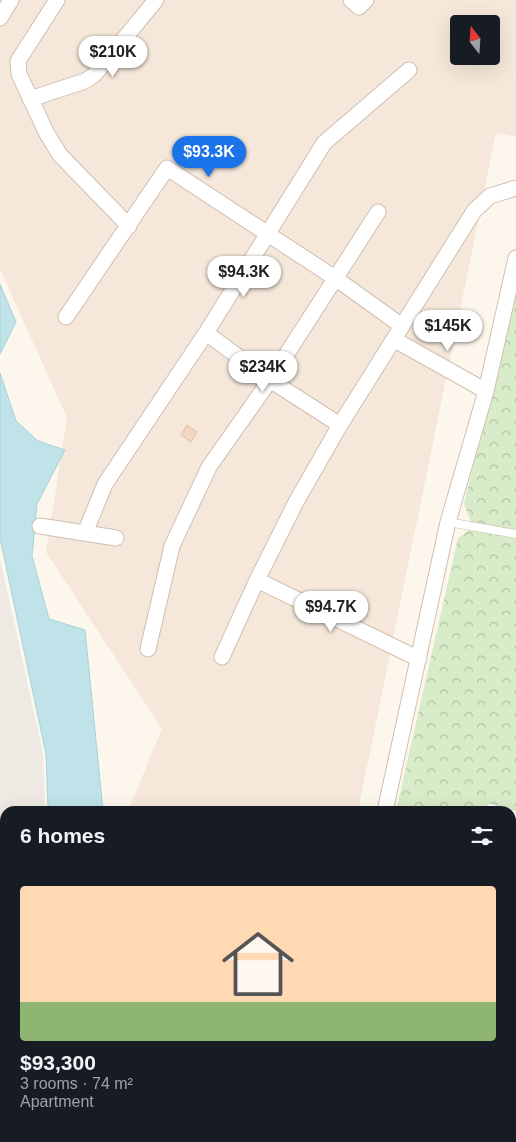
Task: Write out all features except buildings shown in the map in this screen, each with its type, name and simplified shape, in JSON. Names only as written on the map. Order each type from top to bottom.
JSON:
[{"type":"street","points":[[0,18],[11,0]]},
{"type":"street","points":[[57,0],[18,61],[19,74],[60,155],[129,226]]},
{"type":"street","points":[[30,99],[85,81],[94,75],[156,0]]},
{"type":"street","points":[[350,0],[358,7],[366,0]]},
{"type":"street","points":[[85,533],[105,484],[206,333],[266,233],[324,143],[409,70]]},
{"type":"street","points":[[66,317],[167,168],[335,278],[402,326]]},
{"type":"street","points":[[222,656],[296,502],[340,425],[395,340],[474,211],[490,196],[516,188]]},
{"type":"street","points":[[148,649],[172,546],[209,467],[270,380],[378,212]]},
{"type":"street","points":[[386,806],[448,522],[486,390],[516,258]]},
{"type":"street","points":[[206,333],[270,380],[340,425]]},
{"type":"street","points":[[395,340],[486,390]]},
{"type":"street","points":[[40,526],[116,538]]},
{"type":"street","points":[[257,580],[418,659]]},
{"type":"lane","points":[[448,522],[516,534]]},
{"type":"shaded area","points":[[0,0],[516,0],[516,137],[496,133],[359,806],[130,806],[162,729],[46,552],[67,418],[0,269]]},
{"type":"shaded area","points":[[0,558],[43,754],[45,806],[0,806]]},
{"type":"green space","points":[[516,287],[516,806],[397,806],[458,538],[473,527],[464,504]]},
{"type":"water","points":[[0,284],[16,322],[0,354]]},
{"type":"water","points":[[0,373],[16,421],[38,441],[65,450],[37,504],[32,556],[49,619],[85,630],[103,806],[48,806],[46,754],[0,538]]}]
